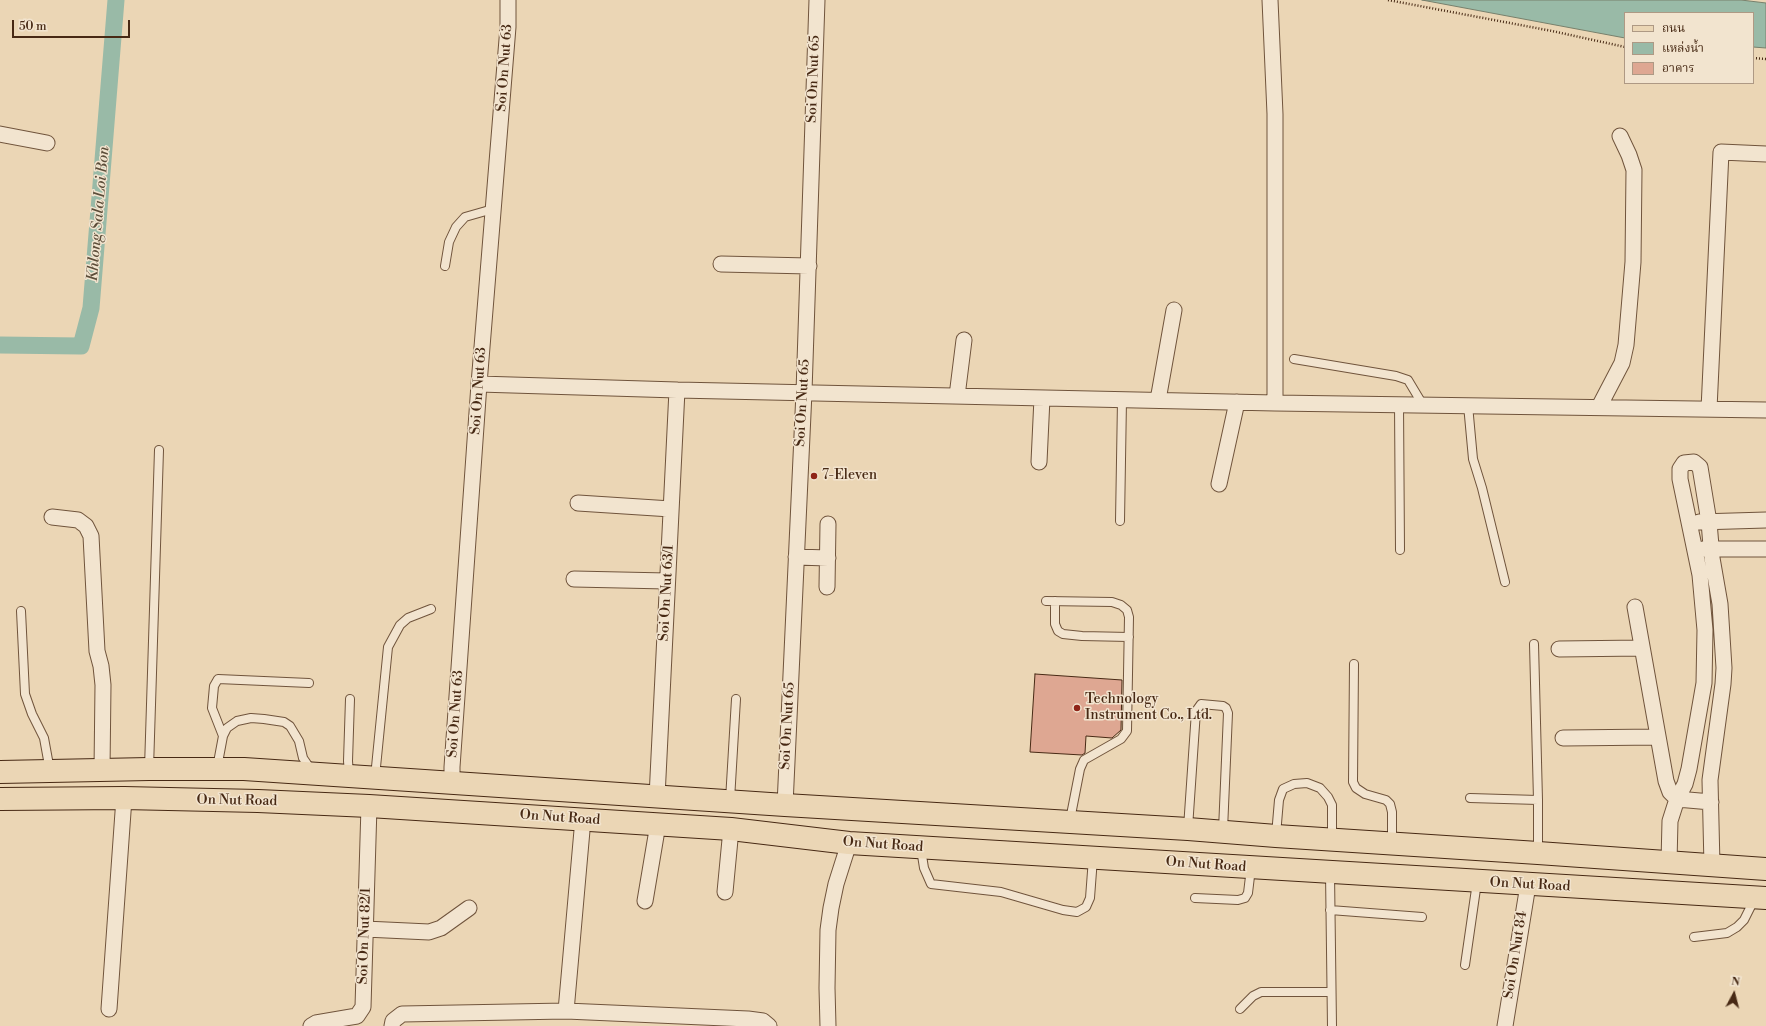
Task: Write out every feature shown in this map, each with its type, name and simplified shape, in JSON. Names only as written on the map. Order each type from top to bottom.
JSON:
[{"type":"main road","name":"On Nut Road","points":[[0,772],[217,769],[313,773],[730,802],[1223,831],[1332,840],[1766,869]]},
{"type":"main road","name":"On Nut Road","points":[[0,799],[124,798],[258,801],[369,806],[731,829],[849,843],[921,848],[1094,857],[1330,873],[1760,898]]},
{"type":"main road","points":[[783,835],[785,805]]},
{"type":"main road","points":[[1139,860],[1141,826]]},
{"type":"street","name":"Soi On Nut 63","points":[[452,782],[479,384],[508,27],[508,0]]},
{"type":"street","name":"Soi On Nut 65","points":[[785,805],[804,392],[817,0]]},
{"type":"street","points":[[1270,0],[1274,114],[1275,403]]},
{"type":"street","points":[[0,134],[47,143]]},
{"type":"street","points":[[1599,407],[1622,363],[1626,345],[1633,262],[1634,170],[1620,136]]},
{"type":"street","points":[[1709,409],[1721,152],[1766,154]]},
{"type":"street","points":[[721,264],[809,266]]},
{"type":"street","points":[[1158,400],[1174,310]]},
{"type":"street","points":[[957,396],[964,340]]},
{"type":"street","points":[[479,384],[1122,400],[1766,410]]},
{"type":"street","name":"Soi On Nut 63/1","points":[[657,797],[677,390]]},
{"type":"street","points":[[1039,462],[1042,398]]},
{"type":"street","points":[[1219,484],[1237,402]]},
{"type":"street","points":[[1669,862],[1670,821],[1676,799],[1685,784],[1689,769],[1704,683],[1703,605],[1695,549],[1680,479],[1680,469],[1684,463],[1694,462],[1700,467],[1720,604],[1723,684],[1710,780],[1712,866]]},
{"type":"street","points":[[578,503],[671,509]]},
{"type":"street","points":[[52,517],[78,520],[86,526],[91,536],[97,651],[101,666],[103,685],[102,770]]},
{"type":"street","points":[[1690,523],[1766,520]]},
{"type":"street","points":[[827,587],[828,524]]},
{"type":"street","points":[[1695,549],[1766,549]]},
{"type":"street","points":[[796,557],[828,558]]},
{"type":"street","points":[[574,579],[667,581]]},
{"type":"street","points":[[1635,607],[1666,781],[1670,792],[1676,799],[1711,802]]},
{"type":"street","points":[[1559,649],[1642,648]]},
{"type":"street","points":[[1704,683],[1723,684]]},
{"type":"street","points":[[1563,738],[1658,737]]},
{"type":"street","points":[[110,1008],[124,798]]},
{"type":"street","name":"Soi On Nut 82/1","points":[[310,1026],[316,1023],[357,1016],[363,1007],[369,806]]},
{"type":"street","points":[[566,1011],[583,819]]},
{"type":"street","points":[[645,901],[658,824]]},
{"type":"street","points":[[726,892],[731,829]]},
{"type":"street","points":[[828,1026],[826,988],[828,930],[831,908],[849,843]]},
{"type":"street","name":"Soi On Nut 84","points":[[1505,1026],[1528,885]]},
{"type":"street","points":[[365,929],[429,932],[441,928],[469,908]]},
{"type":"street","points":[[392,1026],[393,1021],[402,1014],[566,1011],[667,1021],[755,1020],[763,1021],[769,1026]]},
{"type":"lane","points":[[445,266],[449,242],[456,227],[465,217],[493,209]]},
{"type":"lane","points":[[1294,359],[1396,376],[1408,380],[1423,405]]},
{"type":"lane","points":[[1120,521],[1122,400]]},
{"type":"lane","points":[[1399,404],[1400,550]]},
{"type":"lane","points":[[1468,405],[1473,459],[1482,488],[1505,582]]},
{"type":"lane","points":[[149,769],[159,450]]},
{"type":"lane","points":[[1070,821],[1080,769],[1084,760],[1121,739],[1127,731],[1129,637],[1127,610],[1121,605],[1112,602],[1050,601],[1058,631],[1063,634],[1129,637]]},
{"type":"lane","points":[[375,777],[388,647],[400,625],[408,618],[431,609]]},
{"type":"lane","points":[[21,611],[25,694],[32,714],[44,738],[50,772]]},
{"type":"lane","points":[[1534,644],[1538,853]]},
{"type":"lane","points":[[1354,664],[1353,782],[1356,788],[1365,794],[1386,800],[1390,804],[1392,812],[1392,844]]},
{"type":"lane","points":[[223,736],[212,708],[214,686],[218,679],[309,683]]},
{"type":"lane","points":[[349,775],[350,699]]},
{"type":"lane","points":[[730,802],[736,699]]},
{"type":"lane","points":[[1188,829],[1196,711],[1201,704],[1223,706],[1228,712],[1223,831]]},
{"type":"lane","points":[[217,769],[223,736],[227,728],[238,721],[258,718],[284,722],[290,726],[299,741],[303,758],[313,773]]},
{"type":"lane","points":[[1276,836],[1279,800],[1283,789],[1294,784],[1306,783],[1320,788],[1328,797],[1332,805],[1332,840]]},
{"type":"lane","points":[[1470,798],[1538,800]]},
{"type":"lane","points":[[921,848],[924,868],[931,884],[1001,892],[1063,910],[1078,912],[1086,907],[1090,898],[1094,857]]},
{"type":"lane","points":[[1195,898],[1238,900],[1245,898],[1248,894],[1251,868]]},
{"type":"lane","points":[[1330,873],[1332,1026]]},
{"type":"lane","points":[[1465,965],[1477,882]]},
{"type":"lane","points":[[1694,937],[1727,933],[1737,927],[1744,920],[1760,898]]},
{"type":"lane","points":[[1330,910],[1422,917]]},
{"type":"lane","points":[[1240,1009],[1253,996],[1261,992],[1331,992]]},
{"type":"path","points":[[1388,0],[1552,31],[1624,47]]},
{"type":"path","points":[[1754,58],[1766,59]]},
{"type":"water","points":[[1422,0],[1741,0],[1766,3],[1766,48],[1754,47],[1754,12],[1624,12],[1624,38]]},
{"type":"building","name":"Technology Instrument Co., Ltd.","points":[[1035,674],[1122,680],[1121,730],[1112,738],[1086,736],[1085,753],[1082,755],[1030,752]]},
{"type":"waterway","name":"Khlong Sala Loi Bon","points":[[0,345],[81,346],[91,308],[116,0]]},
{"type":"place","name":"7-Eleven","points":[[814,476]]},
{"type":"place","name":"Technology Instrument Co., Ltd.","points":[[1077,708]]}]
